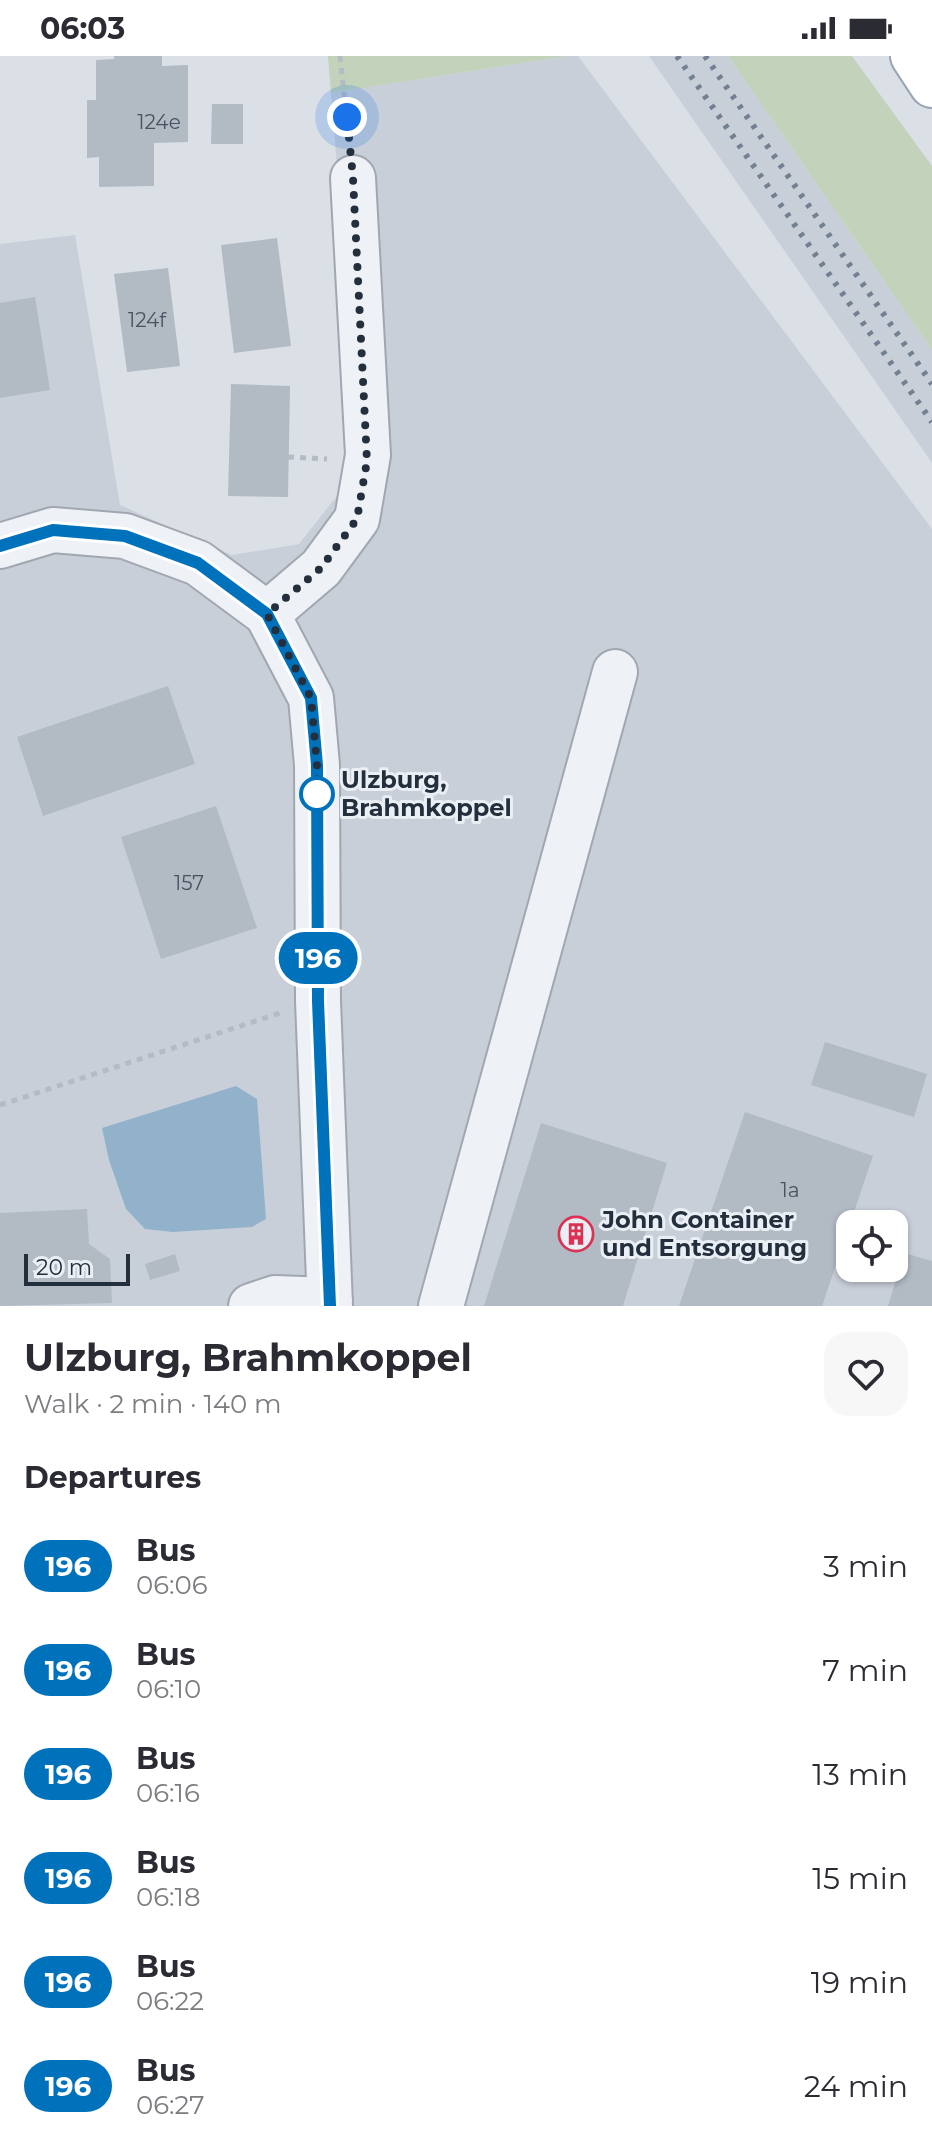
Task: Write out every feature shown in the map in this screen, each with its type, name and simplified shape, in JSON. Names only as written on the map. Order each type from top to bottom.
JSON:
[{"type":"main road","points":[[913,56],[932,85]]},
{"type":"street","points":[[267,614],[321,568],[357,519],[368,455],[353,178]]},
{"type":"street","points":[[0,546],[53,530],[125,536],[198,563],[267,614],[311,698],[317,765],[318,1001],[330,1303],[275,1298],[251,1306]]},
{"type":"street","points":[[441,1306],[615,672]]},
{"type":"path","points":[[340,56],[353,178]]},
{"type":"path","points":[[0,1105],[318,1001]]},
{"type":"shaded area","points":[[578,56],[932,529],[932,1306],[0,1306],[0,244],[75,235],[120,505],[232,555],[299,544],[347,483],[356,394],[331,93]]},
{"type":"shaded area","points":[[649,56],[728,56],[932,350],[932,463]]},
{"type":"green space","points":[[328,56],[568,56],[331,93]]},
{"type":"green space","points":[[728,56],[852,56],[932,166],[932,350]]},
{"type":"water","points":[[236,1086],[257,1099],[266,1219],[252,1227],[173,1232],[145,1229],[126,1209],[102,1128]]},
{"type":"building","points":[[114,56],[162,56],[162,66],[188,65],[188,142],[154,143],[154,186],[99,187],[99,157],[87,158],[87,100],[96,100],[96,60],[114,59]]},
{"type":"building","points":[[212,104],[243,104],[243,144],[211,144]]},
{"type":"building","points":[[277,238],[291,346],[234,353],[221,245]]},
{"type":"building","points":[[168,268],[180,366],[127,372],[114,274]]},
{"type":"building","points":[[35,297],[50,390],[0,398],[0,303]]},
{"type":"building","points":[[231,384],[290,386],[288,497],[228,496]]},
{"type":"building","points":[[168,686],[195,764],[43,816],[17,737]]},
{"type":"building","points":[[216,806],[257,928],[161,959],[121,837]]},
{"type":"building","points":[[825,1042],[927,1074],[914,1117],[811,1085]]},
{"type":"building","points":[[745,1112],[873,1156],[855,1210],[836,1210],[836,1265],[822,1306],[679,1306]]},
{"type":"building","name":"John Container und Entsorgung","points":[[541,1123],[667,1163],[623,1306],[484,1306]]},
{"type":"building","points":[[87,1209],[89,1244],[110,1259],[112,1303],[0,1306],[0,1213]]},
{"type":"building","points":[[175,1254],[180,1271],[150,1280],[145,1264]]},
{"type":"building","points":[[908,1254],[932,1261],[932,1306],[888,1306],[895,1282],[908,1282]]},
{"type":"railway","points":[[677,56],[932,422]]},
{"type":"railway","points":[[705,56],[932,384]]},
{"type":"bus line","name":"196","points":[[0,546],[53,530],[125,536],[198,563],[267,614],[311,698],[317,765],[318,1001],[330,1306]]},
{"type":"place","name":"Ulzburg, Brahmkoppel","points":[[317,794]]},
{"type":"place","name":"John Container und Entsorgung","points":[[576,1234]]},
{"type":"route","points":[[317,794],[311,698],[267,614],[321,568],[357,519],[368,455],[347,117]]}]
